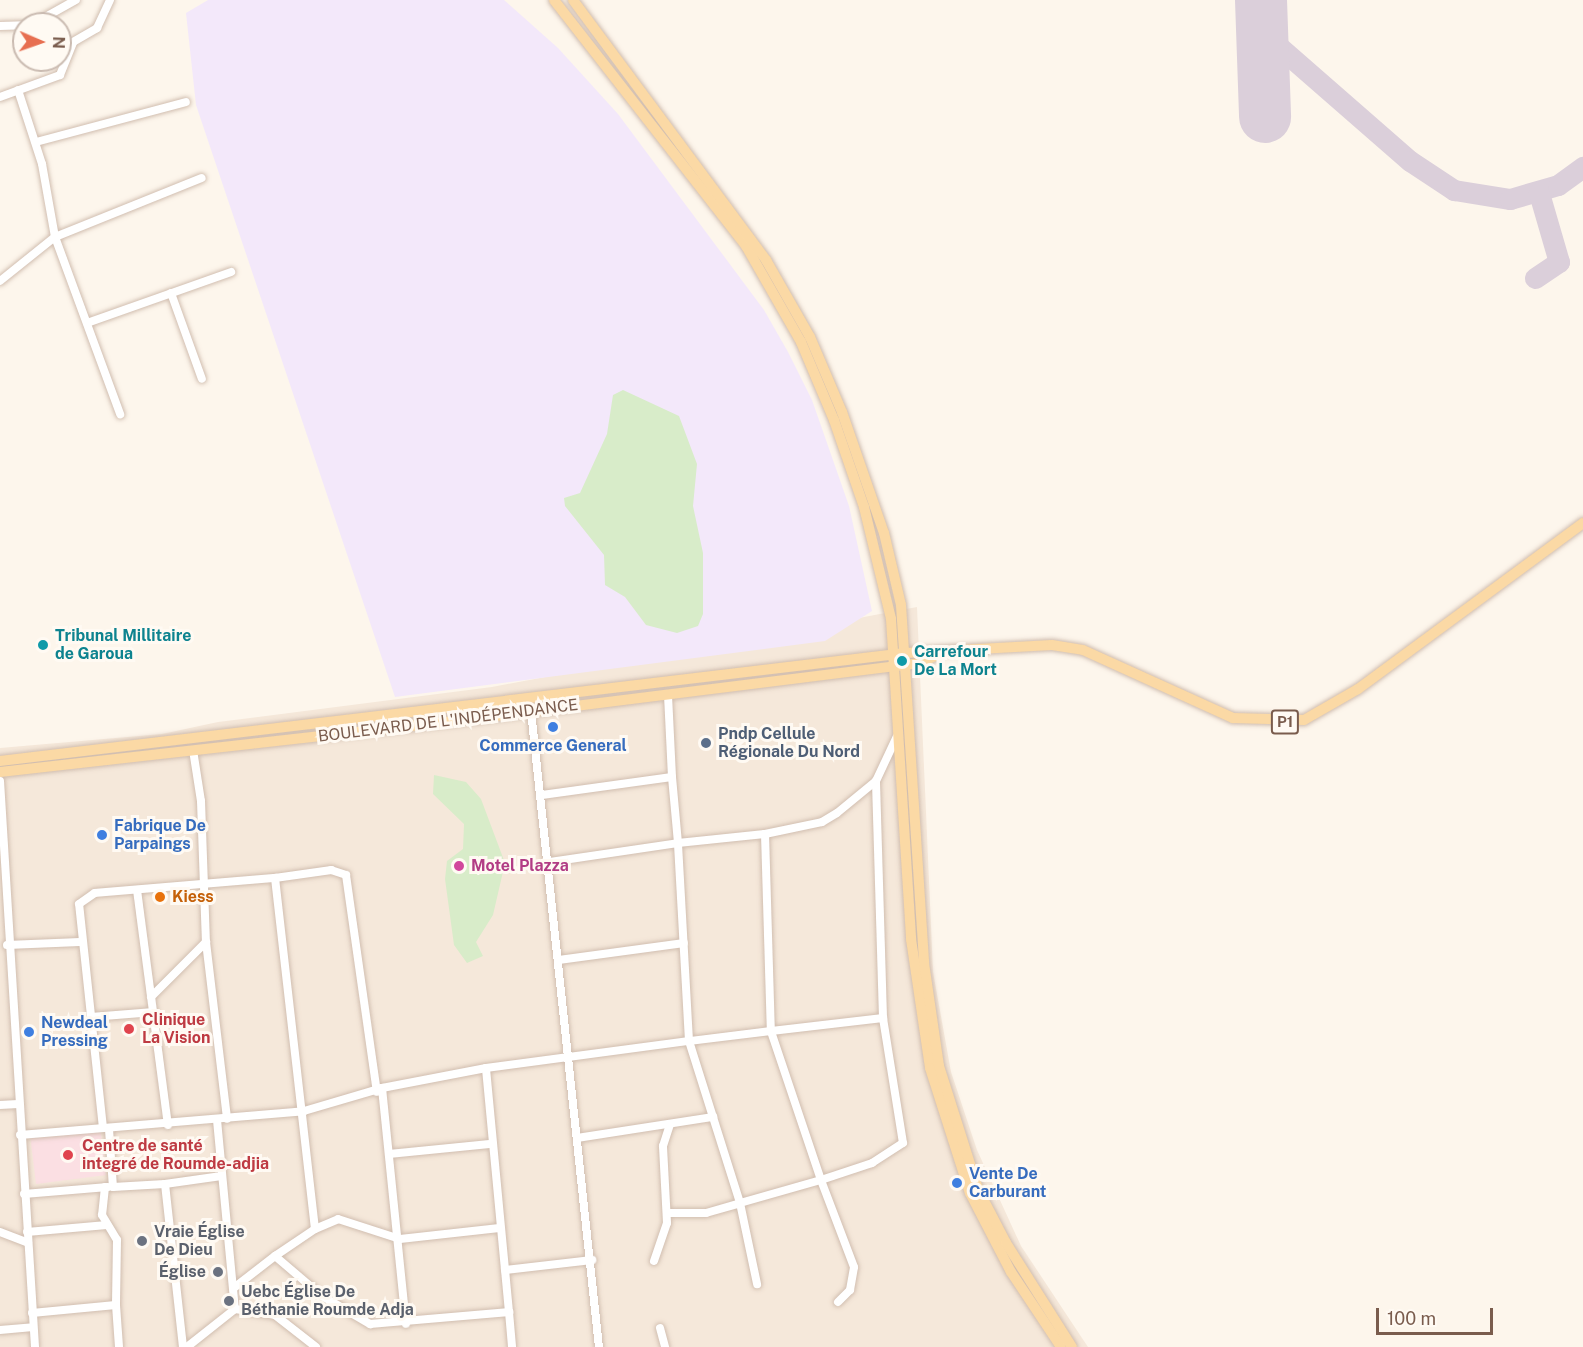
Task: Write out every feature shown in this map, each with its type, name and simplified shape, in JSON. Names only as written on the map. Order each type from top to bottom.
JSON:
[{"type":"main road","points":[[554,0],[746,246],[801,342],[864,507],[892,638],[912,950],[930,1068],[970,1193],[1011,1272],[1061,1347]]},
{"type":"main road","points":[[573,0],[709,178],[810,337],[884,533],[907,658],[924,963],[939,1066],[978,1189],[1006,1243],[1072,1347]]},
{"type":"main road","name":"P1","points":[[907,658],[940,653],[1052,645],[1083,650],[1233,718],[1304,720],[1358,689],[1583,523]]},
{"type":"main road","points":[[875,658],[892,638]]},
{"type":"main road","name":"BOULEVARD DE L'INDÉPENDANCE","points":[[0,761],[875,658],[894,660]]},
{"type":"main road","points":[[894,660],[907,658]]},
{"type":"main road","name":"BOULEVARD DE L'INDÉPENDANCE","points":[[0,772],[668,694],[894,660]]},
{"type":"street","points":[[54,12],[76,0]]},
{"type":"street","points":[[0,96],[60,75],[73,42],[96,28],[110,0]]},
{"type":"street","points":[[18,90],[36,142],[55,237],[120,414]]},
{"type":"street","points":[[36,142],[186,102]]},
{"type":"street","points":[[0,281],[55,237],[202,178]]},
{"type":"street","points":[[87,322],[231,272]]},
{"type":"street","points":[[171,293],[202,379]]},
{"type":"street","points":[[668,694],[689,1041],[740,1203],[757,1284]]},
{"type":"street","points":[[531,711],[550,862],[599,1347]]},
{"type":"street","points":[[667,1214],[706,1213],[821,1180],[872,1163],[903,1143],[883,1018],[876,781],[899,731]]},
{"type":"street","points":[[193,750],[201,801],[200,885],[227,1119]]},
{"type":"street","points":[[542,795],[672,777]]},
{"type":"street","points":[[0,781],[2,874],[35,1347]]},
{"type":"street","points":[[550,862],[678,843],[765,834],[822,822],[876,781]]},
{"type":"street","points":[[765,834],[771,1031],[821,1180],[854,1267],[850,1290],[838,1302]]},
{"type":"street","points":[[119,1347],[116,1305],[117,1240],[106,1225],[109,1187],[106,1129],[80,942],[79,904],[86,896],[339,870],[346,875],[380,1090],[400,1239],[406,1324]]},
{"type":"street","points":[[275,878],[304,1111],[315,1228]]},
{"type":"street","points":[[137,890],[168,1125]]},
{"type":"street","points":[[7,945],[80,942]]},
{"type":"street","points":[[151,997],[206,942]]},
{"type":"street","points":[[559,960],[684,943]]},
{"type":"street","points":[[91,1017],[154,1012]]},
{"type":"street","points":[[20,1135],[168,1125],[304,1111],[380,1090],[486,1068],[883,1018]]},
{"type":"street","points":[[486,1068],[490,1144],[512,1347]]},
{"type":"street","points":[[0,1105],[18,1104]]},
{"type":"street","points":[[577,1138],[713,1117]]},
{"type":"street","points":[[217,1120],[221,1176],[235,1287],[235,1309]]},
{"type":"street","points":[[654,1261],[666,1234],[663,1146],[670,1125]]},
{"type":"street","points":[[389,1154],[490,1144]]},
{"type":"street","points":[[24,1194],[165,1184],[221,1176]]},
{"type":"street","points":[[165,1184],[185,1347]]},
{"type":"street","points":[[235,1287],[315,1228],[338,1220],[400,1239],[499,1228]]},
{"type":"street","points":[[27,1232],[106,1225]]},
{"type":"street","points":[[0,1232],[28,1243]]},
{"type":"street","points":[[275,1256],[357,1320],[406,1324],[509,1312]]},
{"type":"street","points":[[505,1270],[592,1260]]},
{"type":"street","points":[[32,1313],[116,1305]]},
{"type":"street","points":[[185,1347],[235,1309],[275,1315],[316,1347]]},
{"type":"street","points":[[0,1330],[33,1327]]},
{"type":"street","points":[[660,1328],[665,1347]]},
{"type":"shaded area","points":[[208,0],[504,0],[558,48],[618,114],[764,310],[788,352],[812,400],[849,506],[872,611],[825,641],[395,697],[196,105],[186,13]]},
{"type":"shaded area","points":[[917,607],[933,972],[951,1072],[977,1150],[1021,1246],[1088,1347],[0,1347],[0,748],[162,734],[218,722],[492,687]]},
{"type":"shaded area","name":"Centre de santé integré de Roumde-adjia","points":[[100,1125],[106,1175],[36,1184],[30,1135]]},
{"type":"green space","points":[[623,390],[679,416],[697,464],[693,506],[703,553],[703,614],[698,626],[677,633],[646,625],[625,597],[605,585],[604,555],[565,506],[564,498],[580,493],[607,434],[613,395]]},
{"type":"green space","points":[[434,775],[466,782],[481,799],[505,863],[493,915],[476,942],[483,956],[467,963],[454,945],[445,879],[447,861],[463,849],[464,824],[433,794]]},
{"type":"taxiway","points":[[1262,32],[1410,161],[1454,190],[1510,199],[1558,185],[1583,167]]},
{"type":"taxiway","points":[[1535,278],[1559,262],[1539,193]]},
{"type":"runway","points":[[1261,0],[1265,117]]},
{"type":"place","name":"Tribunal Millitaire de Garoua","points":[[43,645]]},
{"type":"place","name":"Carrefour De La Mort","points":[[902,661]]},
{"type":"place","name":"Commerce General","points":[[553,727]]},
{"type":"place","name":"Pndp Cellule Régionale Du Nord","points":[[706,743]]},
{"type":"place","name":"Fabrique De Parpaings","points":[[102,835]]},
{"type":"place","name":"Motel Plazza","points":[[459,866]]},
{"type":"place","name":"Kiess","points":[[160,897]]},
{"type":"place","name":"Clinique La Vision","points":[[129,1029]]},
{"type":"place","name":"Newdeal Pressing","points":[[29,1032]]},
{"type":"place","name":"Centre de santé integré de Roumde-adjia","points":[[68,1155]]},
{"type":"place","name":"Vente De Carburant","points":[[957,1183]]},
{"type":"place","name":"Vraie Église De Dieu","points":[[142,1241]]},
{"type":"place","name":"Église","points":[[218,1272]]},
{"type":"place","name":"Uebc Église De Béthanie Roumde Adja","points":[[229,1301]]}]
